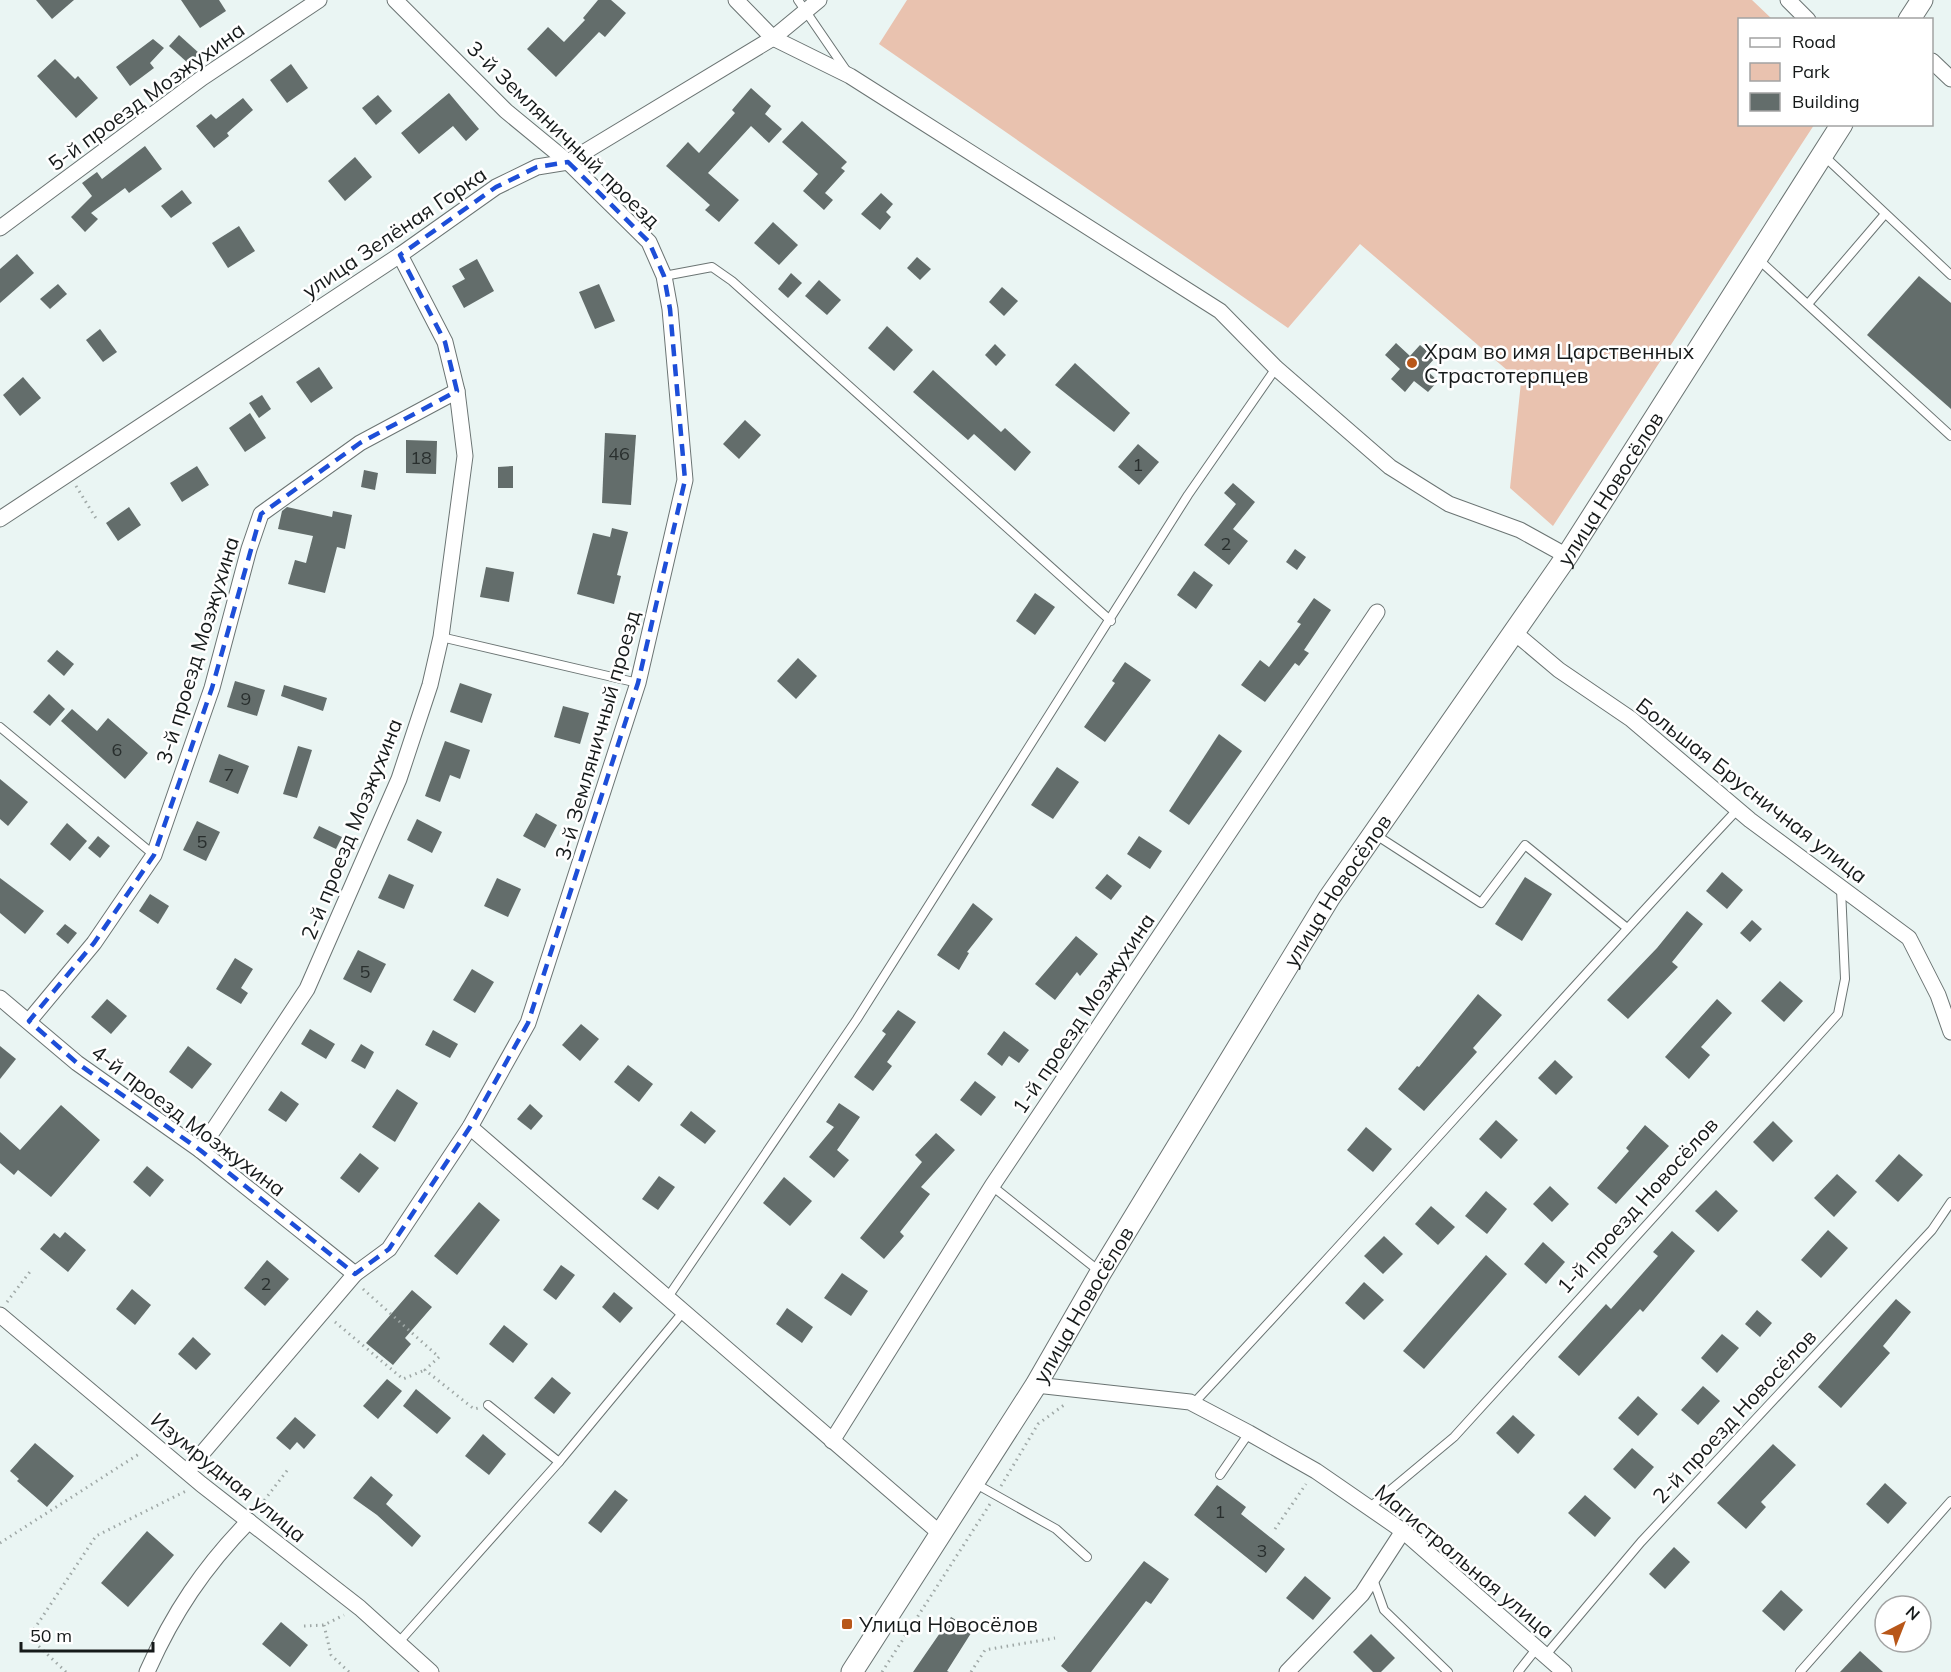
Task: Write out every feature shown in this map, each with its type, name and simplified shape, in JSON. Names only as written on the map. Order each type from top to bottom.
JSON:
[{"type":"street","name":"5-й проезд Мозжухина","points":[[0,228],[202,78],[319,0]]},
{"type":"street","name":"3-й Земляничный проезд","points":[[187,1471],[354,1277],[389,1249],[470,1127],[528,1023],[638,684],[685,480],[670,309],[664,276],[649,242],[568,162],[506,111],[395,0]]},
{"type":"street","points":[[736,0],[773,38],[850,76],[1220,310],[1276,368],[1390,467],[1449,504],[1520,530],[1567,556]]},
{"type":"street","name":"улица Зелёная Горка","points":[[0,519],[400,255],[496,187],[537,166],[568,162],[773,38],[802,7],[819,0]]},
{"type":"street","points":[[1788,0],[1806,18]]},
{"type":"street","points":[[1910,18],[1922,0]]},
{"type":"street","points":[[1933,62],[1951,78]]},
{"type":"street","name":"улица Новосёлов","points":[[852,1672],[942,1535],[1036,1385],[1101,1272],[1323,908],[1372,832],[1515,633],[1567,556],[1841,126]]},
{"type":"street","name":"2-й проезд Мозжухина","points":[[200,1150],[307,989],[399,779],[430,685],[441,637],[465,456],[457,391],[445,342],[400,255]]},
{"type":"street","name":"3-й проезд Мозжухина","points":[[29,1021],[94,943],[154,855],[212,688],[249,549],[261,514],[360,443],[457,391]]},
{"type":"street","name":"1-й проезд Мозжухина","points":[[832,1442],[992,1185],[1377,612]]},
{"type":"street","name":"Большая Брусничная улица","points":[[1515,633],[1559,670],[1632,719],[1738,809],[1909,938],[1938,995],[1951,1032]]},
{"type":"street","name":"4-й проезд Мозжухина","points":[[0,998],[77,1063],[200,1150],[354,1277]]},
{"type":"street","points":[[470,1127],[942,1535]]},
{"type":"street","name":"Изумрудная улица","points":[[0,1315],[201,1484],[360,1608],[431,1672]]},
{"type":"street","name":"Магистральная улица","points":[[1036,1385],[1194,1403],[1316,1471],[1370,1507],[1403,1531],[1564,1672]]},
{"type":"street","points":[[147,1672],[165,1631],[215,1556],[249,1521]]},
{"type":"street","points":[[1287,1672],[1362,1594],[1403,1531]]},
{"type":"lane","points":[[802,7],[826,37],[850,76]]},
{"type":"lane","points":[[1823,155],[1951,275]]},
{"type":"lane","points":[[1808,304],[1886,214]]},
{"type":"lane","points":[[1757,258],[1951,436]]},
{"type":"lane","points":[[664,276],[712,267],[732,281],[1111,621]]},
{"type":"lane","points":[[668,1297],[857,1019],[989,808],[1111,621],[1188,495],[1276,368]]},
{"type":"lane","points":[[441,637],[638,684]]},
{"type":"lane","points":[[0,727],[154,855]]},
{"type":"lane","points":[[1194,1403],[1331,1257],[1627,928],[1738,809]]},
{"type":"lane","points":[[1372,832],[1481,903],[1525,845],[1627,928]]},
{"type":"lane","name":"1-й проезд Новосёлов","points":[[1370,1507],[1454,1437],[1838,1014],[1845,979],[1841,888]]},
{"type":"lane","points":[[992,1185],[1101,1272]]},
{"type":"lane","name":"2-й проезд Новосёлов","points":[[1518,1672],[1541,1652],[1932,1230],[1951,1202]]},
{"type":"lane","points":[[1932,1230],[1951,1210]]},
{"type":"lane","points":[[399,1642],[559,1462],[684,1311]]},
{"type":"lane","points":[[488,1405],[559,1462]]},
{"type":"lane","points":[[1220,1475],[1249,1433]]},
{"type":"lane","points":[[975,1483],[1056,1529],[1087,1557]]},
{"type":"lane","points":[[1800,1672],[1951,1501]]},
{"type":"lane","points":[[1372,1577],[1384,1610],[1448,1672]]},
{"type":"path","points":[[69,475],[97,520]]},
{"type":"path","points":[[0,1311],[32,1269]]},
{"type":"path","points":[[324,1313],[403,1379],[425,1370],[439,1357],[354,1277]]},
{"type":"path","points":[[425,1370],[474,1409],[488,1405]]},
{"type":"path","points":[[882,1672],[1038,1424],[1067,1403]]},
{"type":"path","points":[[0,1543],[141,1453]]},
{"type":"path","points":[[249,1521],[289,1468]]},
{"type":"path","points":[[1275,1528],[1316,1471]]},
{"type":"path","points":[[66,1672],[29,1637],[96,1536],[201,1484]]},
{"type":"path","points":[[304,1626],[324,1624],[360,1608]]},
{"type":"path","points":[[324,1624],[331,1655],[349,1672]]},
{"type":"path","points":[[970,1672],[985,1650],[1055,1638]]},
{"type":"highlighted area","points":[[568,162],[649,242],[664,276],[670,309],[685,480],[638,683],[528,1023],[470,1127],[389,1249],[355,1274],[200,1150],[77,1063],[29,1021],[94,943],[154,855],[212,688],[261,514],[360,443],[457,391],[445,342],[400,255],[496,187],[537,167]]},
{"type":"green space","points":[[907,0],[1752,0],[1771,18],[1738,18],[1738,126],[1813,126],[1553,526],[1510,488],[1521,382],[1360,244],[1288,328],[879,44]]},
{"type":"building","points":[[36,0],[74,0],[52,19]]},
{"type":"building","points":[[181,0],[219,0],[226,11],[200,28]]},
{"type":"building","points":[[598,0],[611,0],[626,13],[605,37],[599,32],[556,77],[527,49],[548,27],[564,42],[585,20],[583,18]]},
{"type":"building","points":[[179,35],[199,53],[189,64],[169,46]]},
{"type":"building","points":[[153,39],[164,48],[150,63],[154,68],[130,86],[116,67]]},
{"type":"building","points":[[55,59],[75,79],[78,76],[98,98],[76,118],[37,76]]},
{"type":"building","points":[[291,64],[308,88],[287,103],[270,80]]},
{"type":"building","points":[[751,88],[771,106],[765,114],[782,129],[769,143],[751,126],[708,173],[739,200],[719,222],[705,210],[710,205],[666,166],[688,142],[699,153],[735,113],[732,110]]},
{"type":"building","points":[[449,93],[479,129],[466,141],[453,126],[419,154],[401,133]]},
{"type":"building","points":[[378,95],[392,111],[376,125],[362,108]]},
{"type":"building","points":[[243,98],[253,110],[227,133],[229,136],[214,148],[196,126],[211,114],[216,119]]},
{"type":"building","points":[[802,121],[847,162],[841,168],[845,171],[825,193],[833,200],[824,210],[803,191],[818,174],[782,142]]},
{"type":"building","points":[[145,146],[162,169],[129,193],[125,188],[91,213],[98,219],[85,232],[71,217],[92,196],[82,183],[97,172],[102,179]]},
{"type":"building","points":[[355,157],[372,177],[345,201],[328,181]]},
{"type":"building","points":[[182,190],[192,203],[171,218],[161,206]]},
{"type":"building","points":[[881,193],[893,204],[886,212],[891,217],[880,230],[861,214]]},
{"type":"building","points":[[773,222],[798,245],[779,265],[754,243]]},
{"type":"building","points":[[239,226],[255,251],[228,268],[212,243]]},
{"type":"building","points":[[17,254],[34,273],[0,303],[0,269]]},
{"type":"building","points":[[917,257],[931,269],[920,280],[907,268]]},
{"type":"building","points":[[477,259],[494,291],[464,308],[452,286],[465,279],[459,269]]},
{"type":"building","points":[[791,273],[802,283],[788,298],[778,289]]},
{"type":"building","points":[[1919,276],[1951,303],[1951,409],[1867,335]]},
{"type":"building","points":[[819,280],[841,300],[827,315],[805,296]]},
{"type":"building","points":[[58,284],[67,294],[50,309],[40,299]]},
{"type":"building","points":[[599,284],[615,321],[595,329],[579,292]]},
{"type":"building","points":[[1002,287],[1018,301],[1004,316],[989,302]]},
{"type":"building","points":[[887,326],[913,350],[894,371],[868,348]]},
{"type":"building","points":[[100,329],[117,352],[103,362],[86,340]]},
{"type":"building","name":"Храм во имя Царственных Страстотерпцев","points":[[1396,343],[1410,356],[1420,345],[1435,358],[1425,369],[1438,381],[1428,392],[1414,381],[1405,392],[1391,379],[1400,369],[1385,355]]},
{"type":"building","points":[[995,344],[1006,355],[996,366],[985,355]]},
{"type":"building","points":[[1075,363],[1130,413],[1114,432],[1055,385]]},
{"type":"building","points":[[319,367],[333,388],[311,403],[296,382]]},
{"type":"building","points":[[933,370],[1001,432],[1005,428],[1031,452],[1015,471],[974,434],[968,440],[913,392]]},
{"type":"building","points":[[23,377],[41,398],[20,416],[3,395]]},
{"type":"building","points":[[262,395],[271,409],[259,418],[249,403]]},
{"type":"building","points":[[250,413],[266,438],[245,452],[229,428]]},
{"type":"building","points":[[745,420],[761,435],[739,459],[723,444]]},
{"type":"building","points":[[605,433],[636,435],[631,505],[602,503]]},
{"type":"building","points":[[406,440],[437,441],[436,474],[406,473]]},
{"type":"building","points":[[1138,444],[1159,462],[1139,485],[1118,467]]},
{"type":"building","points":[[197,466],[209,485],[182,502],[170,483]]},
{"type":"building","points":[[513,466],[513,488],[498,488],[498,467]]},
{"type":"building","points":[[364,470],[378,473],[375,490],[361,487]]},
{"type":"building","points":[[1233,483],[1255,502],[1233,529],[1248,541],[1229,565],[1204,545],[1236,504],[1224,493]]},
{"type":"building","points":[[129,507],[141,525],[118,541],[106,523]]},
{"type":"building","points":[[287,507],[332,517],[333,511],[352,515],[345,549],[337,547],[325,593],[288,584],[295,560],[306,563],[313,536],[278,529],[282,511]]},
{"type":"building","points":[[612,528],[628,532],[617,575],[621,576],[614,604],[577,594],[593,533],[610,537]]},
{"type":"building","points":[[1295,549],[1306,557],[1297,570],[1286,562]]},
{"type":"building","points":[[486,567],[514,572],[509,602],[480,597]]},
{"type":"building","points":[[1194,571],[1213,585],[1196,609],[1177,595]]},
{"type":"building","points":[[1035,593],[1055,607],[1035,635],[1016,621]]},
{"type":"building","points":[[1314,598],[1331,610],[1304,650],[1309,653],[1299,666],[1295,663],[1265,702],[1241,685],[1260,660],[1269,667],[1301,624],[1297,622]]},
{"type":"building","points":[[57,650],[74,664],[64,676],[47,661]]},
{"type":"building","points":[[798,658],[817,676],[796,699],[777,681]]},
{"type":"building","points":[[1125,662],[1151,680],[1105,742],[1084,727],[1115,683],[1112,681]]},
{"type":"building","points":[[235,681],[265,690],[257,716],[227,707]]},
{"type":"building","points":[[460,683],[492,694],[482,723],[450,712]]},
{"type":"building","points":[[284,685],[327,698],[323,711],[281,696]]},
{"type":"building","points":[[49,694],[65,709],[50,726],[33,712]]},
{"type":"building","points":[[563,706],[589,713],[580,744],[554,737]]},
{"type":"building","points":[[72,709],[97,731],[108,718],[148,753],[125,779],[61,721]]},
{"type":"building","points":[[1219,734],[1242,751],[1189,825],[1169,811]]},
{"type":"building","points":[[445,741],[470,750],[460,779],[450,775],[440,802],[425,796]]},
{"type":"building","points":[[298,746],[312,750],[297,798],[283,794]]},
{"type":"building","points":[[219,754],[249,766],[238,794],[209,782]]},
{"type":"building","points":[[1057,767],[1079,782],[1053,819],[1031,805]]},
{"type":"building","points":[[0,779],[28,802],[8,826],[0,819]]},
{"type":"building","points":[[536,813],[557,825],[545,848],[523,836]]},
{"type":"building","points":[[417,819],[442,832],[432,853],[407,840]]},
{"type":"building","points":[[197,821],[220,832],[206,861],[183,850]]},
{"type":"building","points":[[67,823],[87,841],[70,861],[50,844]]},
{"type":"building","points":[[319,826],[342,837],[336,849],[313,838]]},
{"type":"building","points":[[98,836],[110,846],[100,858],[88,848]]},
{"type":"building","points":[[1139,836],[1162,851],[1150,869],[1127,854]]},
{"type":"building","points":[[1722,872],[1743,890],[1727,909],[1706,891]]},
{"type":"building","points":[[389,874],[414,885],[404,909],[378,898]]},
{"type":"building","points":[[1107,874],[1122,886],[1111,900],[1095,888]]},
{"type":"building","points":[[1525,877],[1552,894],[1522,941],[1495,924]]},
{"type":"building","points":[[0,878],[44,911],[25,934],[0,913]]},
{"type":"building","points":[[497,878],[521,889],[508,917],[484,906]]},
{"type":"building","points":[[150,894],[169,906],[158,924],[139,911]]},
{"type":"building","points":[[973,903],[993,919],[967,952],[969,953],[959,970],[937,955]]},
{"type":"building","points":[[1687,911],[1703,924],[1672,962],[1678,967],[1628,1019],[1607,1000],[1657,948]]},
{"type":"building","points":[[1752,920],[1762,929],[1750,942],[1740,933]]},
{"type":"building","points":[[65,924],[77,933],[68,944],[56,934]]},
{"type":"building","points":[[1076,936],[1098,954],[1080,976],[1077,972],[1055,1000],[1035,984]]},
{"type":"building","points":[[358,950],[386,964],[371,993],[343,979]]},
{"type":"building","points":[[235,958],[253,969],[241,988],[248,993],[241,1004],[216,989]]},
{"type":"building","points":[[472,969],[494,982],[475,1013],[453,1000]]},
{"type":"building","points":[[1780,981],[1803,1001],[1784,1022],[1761,1001]]},
{"type":"building","points":[[1478,994],[1502,1015],[1473,1048],[1477,1052],[1424,1111],[1398,1089],[1417,1066],[1419,1067]]},
{"type":"building","points":[[107,999],[127,1016],[111,1034],[91,1017]]},
{"type":"building","points":[[1717,999],[1732,1013],[1701,1047],[1710,1055],[1689,1079],[1665,1057]]},
{"type":"building","points":[[898,1010],[916,1022],[887,1062],[892,1066],[873,1091],[854,1077],[886,1034],[882,1031]]},
{"type":"building","points":[[581,1024],[599,1039],[580,1061],[562,1045]]},
{"type":"building","points":[[310,1029],[335,1044],[326,1059],[301,1044]]},
{"type":"building","points":[[433,1030],[458,1044],[450,1058],[425,1045]]},
{"type":"building","points":[[1004,1031],[1029,1050],[1019,1063],[1009,1056],[1002,1066],[987,1054]]},
{"type":"building","points":[[361,1044],[374,1052],[365,1069],[351,1061]]},
{"type":"building","points":[[0,1046],[16,1059],[0,1079]]},
{"type":"building","points":[[188,1046],[212,1064],[192,1089],[169,1072]]},
{"type":"building","points":[[1555,1060],[1573,1077],[1556,1095],[1538,1078]]},
{"type":"building","points":[[628,1065],[653,1084],[639,1102],[614,1082]]},
{"type":"building","points":[[975,1081],[996,1097],[981,1116],[960,1100]]},
{"type":"building","points":[[397,1089],[418,1103],[395,1142],[372,1127]]},
{"type":"building","points":[[281,1091],[299,1104],[286,1122],[268,1110]]},
{"type":"building","points":[[839,1103],[860,1117],[837,1150],[849,1160],[834,1178],[809,1157],[834,1127],[826,1122]]},
{"type":"building","points":[[530,1104],[543,1116],[531,1130],[517,1119]]},
{"type":"building","points":[[61,1105],[100,1140],[51,1197],[18,1170],[14,1175],[0,1163],[0,1132],[20,1150]]},
{"type":"building","points":[[691,1111],[716,1131],[705,1144],[680,1125]]},
{"type":"building","points":[[1496,1120],[1518,1140],[1501,1159],[1479,1139]]},
{"type":"building","points":[[1773,1121],[1793,1141],[1773,1162],[1753,1142]]},
{"type":"building","points":[[1645,1125],[1669,1146],[1616,1204],[1597,1188],[1629,1151],[1626,1148]]},
{"type":"building","points":[[1366,1127],[1392,1149],[1373,1172],[1347,1150]]},
{"type":"building","points":[[936,1133],[955,1150],[921,1187],[930,1194],[900,1232],[904,1236],[884,1259],[860,1238],[922,1162],[915,1155]]},
{"type":"building","points":[[360,1153],[379,1168],[359,1193],[340,1178]]},
{"type":"building","points":[[1899,1154],[1923,1175],[1898,1202],[1875,1181]]},
{"type":"building","points":[[147,1166],[164,1180],[150,1197],[133,1182]]},
{"type":"building","points":[[1837,1174],[1857,1192],[1834,1217],[1814,1198]]},
{"type":"building","points":[[659,1176],[675,1187],[658,1210],[642,1199]]},
{"type":"building","points":[[784,1177],[812,1201],[790,1226],[763,1203]]},
{"type":"building","points":[[1550,1186],[1569,1204],[1552,1222],[1533,1204]]},
{"type":"building","points":[[1716,1190],[1738,1211],[1718,1232],[1695,1211]]},
{"type":"building","points":[[1486,1191],[1507,1209],[1487,1234],[1465,1216]]},
{"type":"building","points":[[479,1202],[500,1220],[457,1275],[434,1256]]},
{"type":"building","points":[[1431,1206],[1455,1227],[1438,1245],[1415,1224]]},
{"type":"building","points":[[1828,1230],[1848,1248],[1821,1278],[1801,1260]]},
{"type":"building","points":[[1672,1231],[1695,1251],[1643,1312],[1640,1309],[1579,1376],[1558,1357],[1606,1304],[1611,1309],[1658,1256],[1653,1252]]},
{"type":"building","points":[[65,1232],[86,1250],[68,1272],[40,1249],[54,1233],[60,1238]]},
{"type":"building","points":[[1384,1236],[1403,1254],[1383,1274],[1364,1256]]},
{"type":"building","points":[[1543,1242],[1565,1262],[1546,1284],[1524,1264]]},
{"type":"building","points":[[1486,1255],[1507,1274],[1424,1369],[1403,1351]]},
{"type":"building","points":[[267,1260],[289,1279],[265,1306],[244,1288]]},
{"type":"building","points":[[561,1265],[575,1275],[556,1300],[543,1290]]},
{"type":"building","points":[[842,1273],[868,1291],[851,1316],[824,1298]]},
{"type":"building","points":[[1364,1282],[1384,1300],[1364,1320],[1345,1303]]},
{"type":"building","points":[[132,1289],[151,1305],[135,1325],[116,1309]]},
{"type":"building","points":[[412,1290],[432,1307],[405,1338],[411,1344],[393,1365],[366,1343]]},
{"type":"building","points":[[614,1292],[633,1308],[620,1323],[602,1307]]},
{"type":"building","points":[[1896,1299],[1911,1312],[1883,1346],[1890,1353],[1841,1408],[1818,1387]]},
{"type":"building","points":[[787,1308],[813,1327],[802,1343],[776,1324]]},
{"type":"building","points":[[1757,1310],[1772,1323],[1760,1337],[1745,1324]]},
{"type":"building","points":[[504,1325],[528,1344],[513,1363],[489,1344]]},
{"type":"building","points":[[1722,1334],[1739,1348],[1717,1373],[1701,1358]]},
{"type":"building","points":[[193,1337],[211,1354],[196,1370],[178,1354]]},
{"type":"building","points":[[552,1377],[571,1393],[554,1414],[534,1398]]},
{"type":"building","points":[[387,1379],[402,1391],[378,1419],[363,1406]]},
{"type":"building","points":[[1703,1386],[1720,1401],[1698,1425],[1681,1410]]},
{"type":"building","points":[[416,1389],[451,1418],[437,1434],[403,1406]]},
{"type":"building","points":[[1638,1396],[1658,1414],[1638,1436],[1618,1418]]},
{"type":"building","points":[[1513,1415],[1535,1435],[1518,1454],[1496,1433]]},
{"type":"building","points":[[295,1417],[316,1435],[304,1449],[297,1442],[290,1450],[276,1438]]},
{"type":"building","points":[[483,1434],[506,1454],[489,1475],[465,1456]]},
{"type":"building","points":[[35,1443],[74,1476],[47,1507],[17,1481],[19,1479],[10,1471]]},
{"type":"building","points":[[1773,1444],[1796,1465],[1761,1502],[1766,1507],[1746,1529],[1717,1503]]},
{"type":"building","points":[[1632,1448],[1654,1467],[1635,1489],[1613,1469]]},
{"type":"building","points":[[371,1476],[393,1495],[386,1504],[421,1536],[412,1547],[377,1515],[353,1498]]},
{"type":"building","points":[[1885,1483],[1907,1503],[1888,1524],[1866,1504]]},
{"type":"building","points":[[1217,1485],[1246,1507],[1241,1514],[1285,1549],[1266,1573],[1194,1515]]},
{"type":"building","points":[[615,1490],[628,1500],[601,1533],[588,1523]]},
{"type":"building","points":[[1585,1495],[1611,1518],[1595,1537],[1568,1513]]},
{"type":"building","points":[[147,1531],[174,1555],[128,1607],[101,1583]]},
{"type":"building","points":[[1674,1547],[1690,1562],[1665,1589],[1649,1574]]},
{"type":"building","points":[[1144,1561],[1169,1579],[1151,1604],[1146,1601],[1091,1672],[1068,1672],[1061,1666]]},
{"type":"building","points":[[1305,1576],[1331,1598],[1313,1620],[1286,1598]]},
{"type":"building","points":[[1781,1590],[1803,1610],[1784,1631],[1762,1611]]},
{"type":"building","points":[[951,1617],[973,1630],[947,1671],[949,1672],[913,1672]]},
{"type":"building","points":[[281,1622],[308,1645],[290,1667],[262,1644]]},
{"type":"building","points":[[1371,1634],[1395,1658],[1381,1672],[1373,1672],[1353,1652]]},
{"type":"building","points":[[1860,1651],[1883,1672],[1840,1672]]},
{"type":"place","name":"Храм во имя Царственных Страстотерпцев","points":[[1412,363]]},
{"type":"place","name":"Улица Новосёлов","points":[[847,1624]]}]
